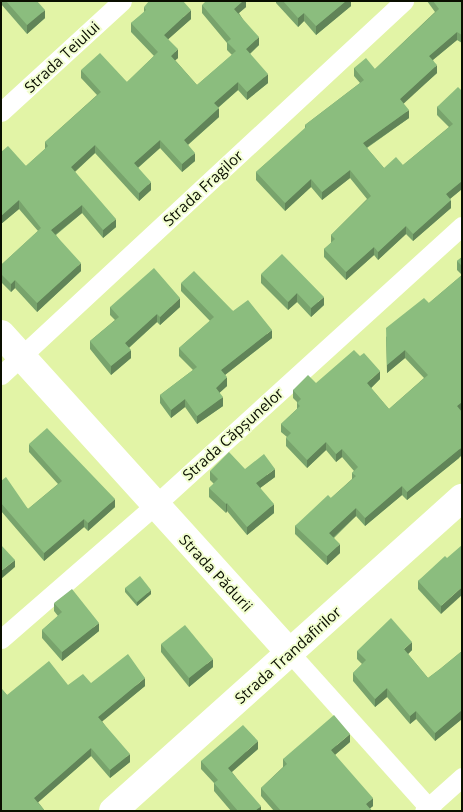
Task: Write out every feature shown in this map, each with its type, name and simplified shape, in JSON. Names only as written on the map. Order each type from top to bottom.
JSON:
[{"type":"street","name":"Strada Teiului","points":[[1,112],[122,1]]},
{"type":"street","name":"Strada Fragilor","points":[[11,366],[404,1]]},
{"type":"street","name":"Strada Căpșunelor","points":[[1,639],[154,506],[462,226]]},
{"type":"street","name":"Strada Pădurii","points":[[1,334],[11,366],[154,506],[290,653],[428,809]]},
{"type":"street","name":"Strada Trandafirilor","points":[[113,811],[462,498]]},
{"type":"street","points":[[428,809],[462,777]]},
{"type":"building","points":[[6,1],[37,1],[45,10],[27,25]]},
{"type":"building","points":[[149,1],[183,1],[191,10],[164,35],[178,49],[171,56],[197,85],[236,51],[227,42],[231,39],[202,5],[206,1],[243,1],[234,9],[259,37],[246,49],[268,74],[247,92],[238,82],[214,103],[219,108],[184,140],[195,153],[182,164],[160,140],[134,163],[151,182],[139,193],[95,145],[71,167],[116,219],[103,230],[82,205],[51,230],[81,263],[37,303],[15,280],[11,284],[1,274],[1,265],[41,228],[19,200],[1,216],[1,152],[8,146],[26,166],[48,146],[45,142],[101,92],[81,70],[100,53],[127,82],[158,52],[131,23],[146,10],[144,7]]},
{"type":"building","points":[[283,1],[346,1],[316,26],[304,13],[298,18]]},
{"type":"building","points":[[433,1],[462,1],[462,35],[457,32],[429,56],[437,65],[400,99],[409,110],[363,143],[384,168],[396,157],[403,165],[453,124],[437,107],[458,87],[462,91],[462,181],[446,194],[451,200],[413,234],[406,226],[378,252],[374,247],[346,272],[324,249],[335,239],[331,235],[371,196],[350,170],[322,192],[311,179],[285,203],[256,172],[306,127],[305,125],[364,80],[354,68],[366,58],[375,69],[439,9]]},
{"type":"building","points":[[282,254],[324,297],[311,308],[297,293],[288,302],[261,274]]},
{"type":"building","points":[[462,257],[462,266],[457,261]]},
{"type":"building","points":[[154,268],[180,298],[160,317],[157,314],[125,343],[131,350],[111,366],[90,341],[119,317],[110,307]]},
{"type":"building","points":[[194,271],[233,311],[248,300],[272,330],[221,370],[227,377],[216,388],[223,397],[197,416],[185,399],[171,410],[160,395],[197,367],[179,348],[214,317],[181,283]]},
{"type":"building","points":[[462,275],[462,402],[457,406],[462,412],[462,447],[407,492],[402,486],[365,518],[356,508],[329,533],[340,544],[327,556],[295,526],[328,495],[331,498],[356,476],[352,473],[358,467],[342,449],[336,454],[326,442],[307,460],[286,438],[291,433],[281,424],[300,406],[297,403],[301,399],[293,390],[308,375],[316,383],[354,350],[360,356],[364,353],[380,371],[367,383],[389,409],[428,375],[405,350],[387,365],[386,328],[424,298],[429,303]]},
{"type":"building","points":[[47,428],[115,499],[88,523],[84,519],[44,553],[1,503],[1,481],[6,477],[28,509],[62,481],[29,444]]},
{"type":"building","points":[[229,452],[245,469],[264,454],[275,469],[256,483],[274,504],[247,527],[227,503],[209,488],[218,479],[210,471]]},
{"type":"building","points":[[1,545],[15,560],[1,571]]},
{"type":"building","points":[[462,545],[462,587],[441,606],[418,581],[445,556],[447,558]]},
{"type":"building","points":[[140,576],[151,590],[137,602],[125,588]]},
{"type":"building","points":[[72,589],[99,623],[62,652],[42,630],[62,612],[54,603]]},
{"type":"building","points":[[391,618],[412,642],[404,649],[428,678],[462,651],[462,710],[435,733],[416,711],[410,716],[387,688],[375,699],[353,673],[366,660],[357,651]]},
{"type":"building","points":[[185,625],[213,659],[189,678],[161,644]]},
{"type":"building","points":[[128,654],[145,678],[98,717],[130,754],[110,770],[91,748],[34,798],[45,811],[2,811],[1,688],[7,695],[49,661],[68,685],[83,674],[91,683]]},
{"type":"building","points":[[334,715],[350,734],[331,750],[373,798],[366,804],[372,811],[281,811],[261,788],[287,764],[283,759]]},
{"type":"building","points":[[243,725],[258,741],[228,768],[261,806],[255,811],[238,811],[214,783],[218,780],[201,761]]}]
